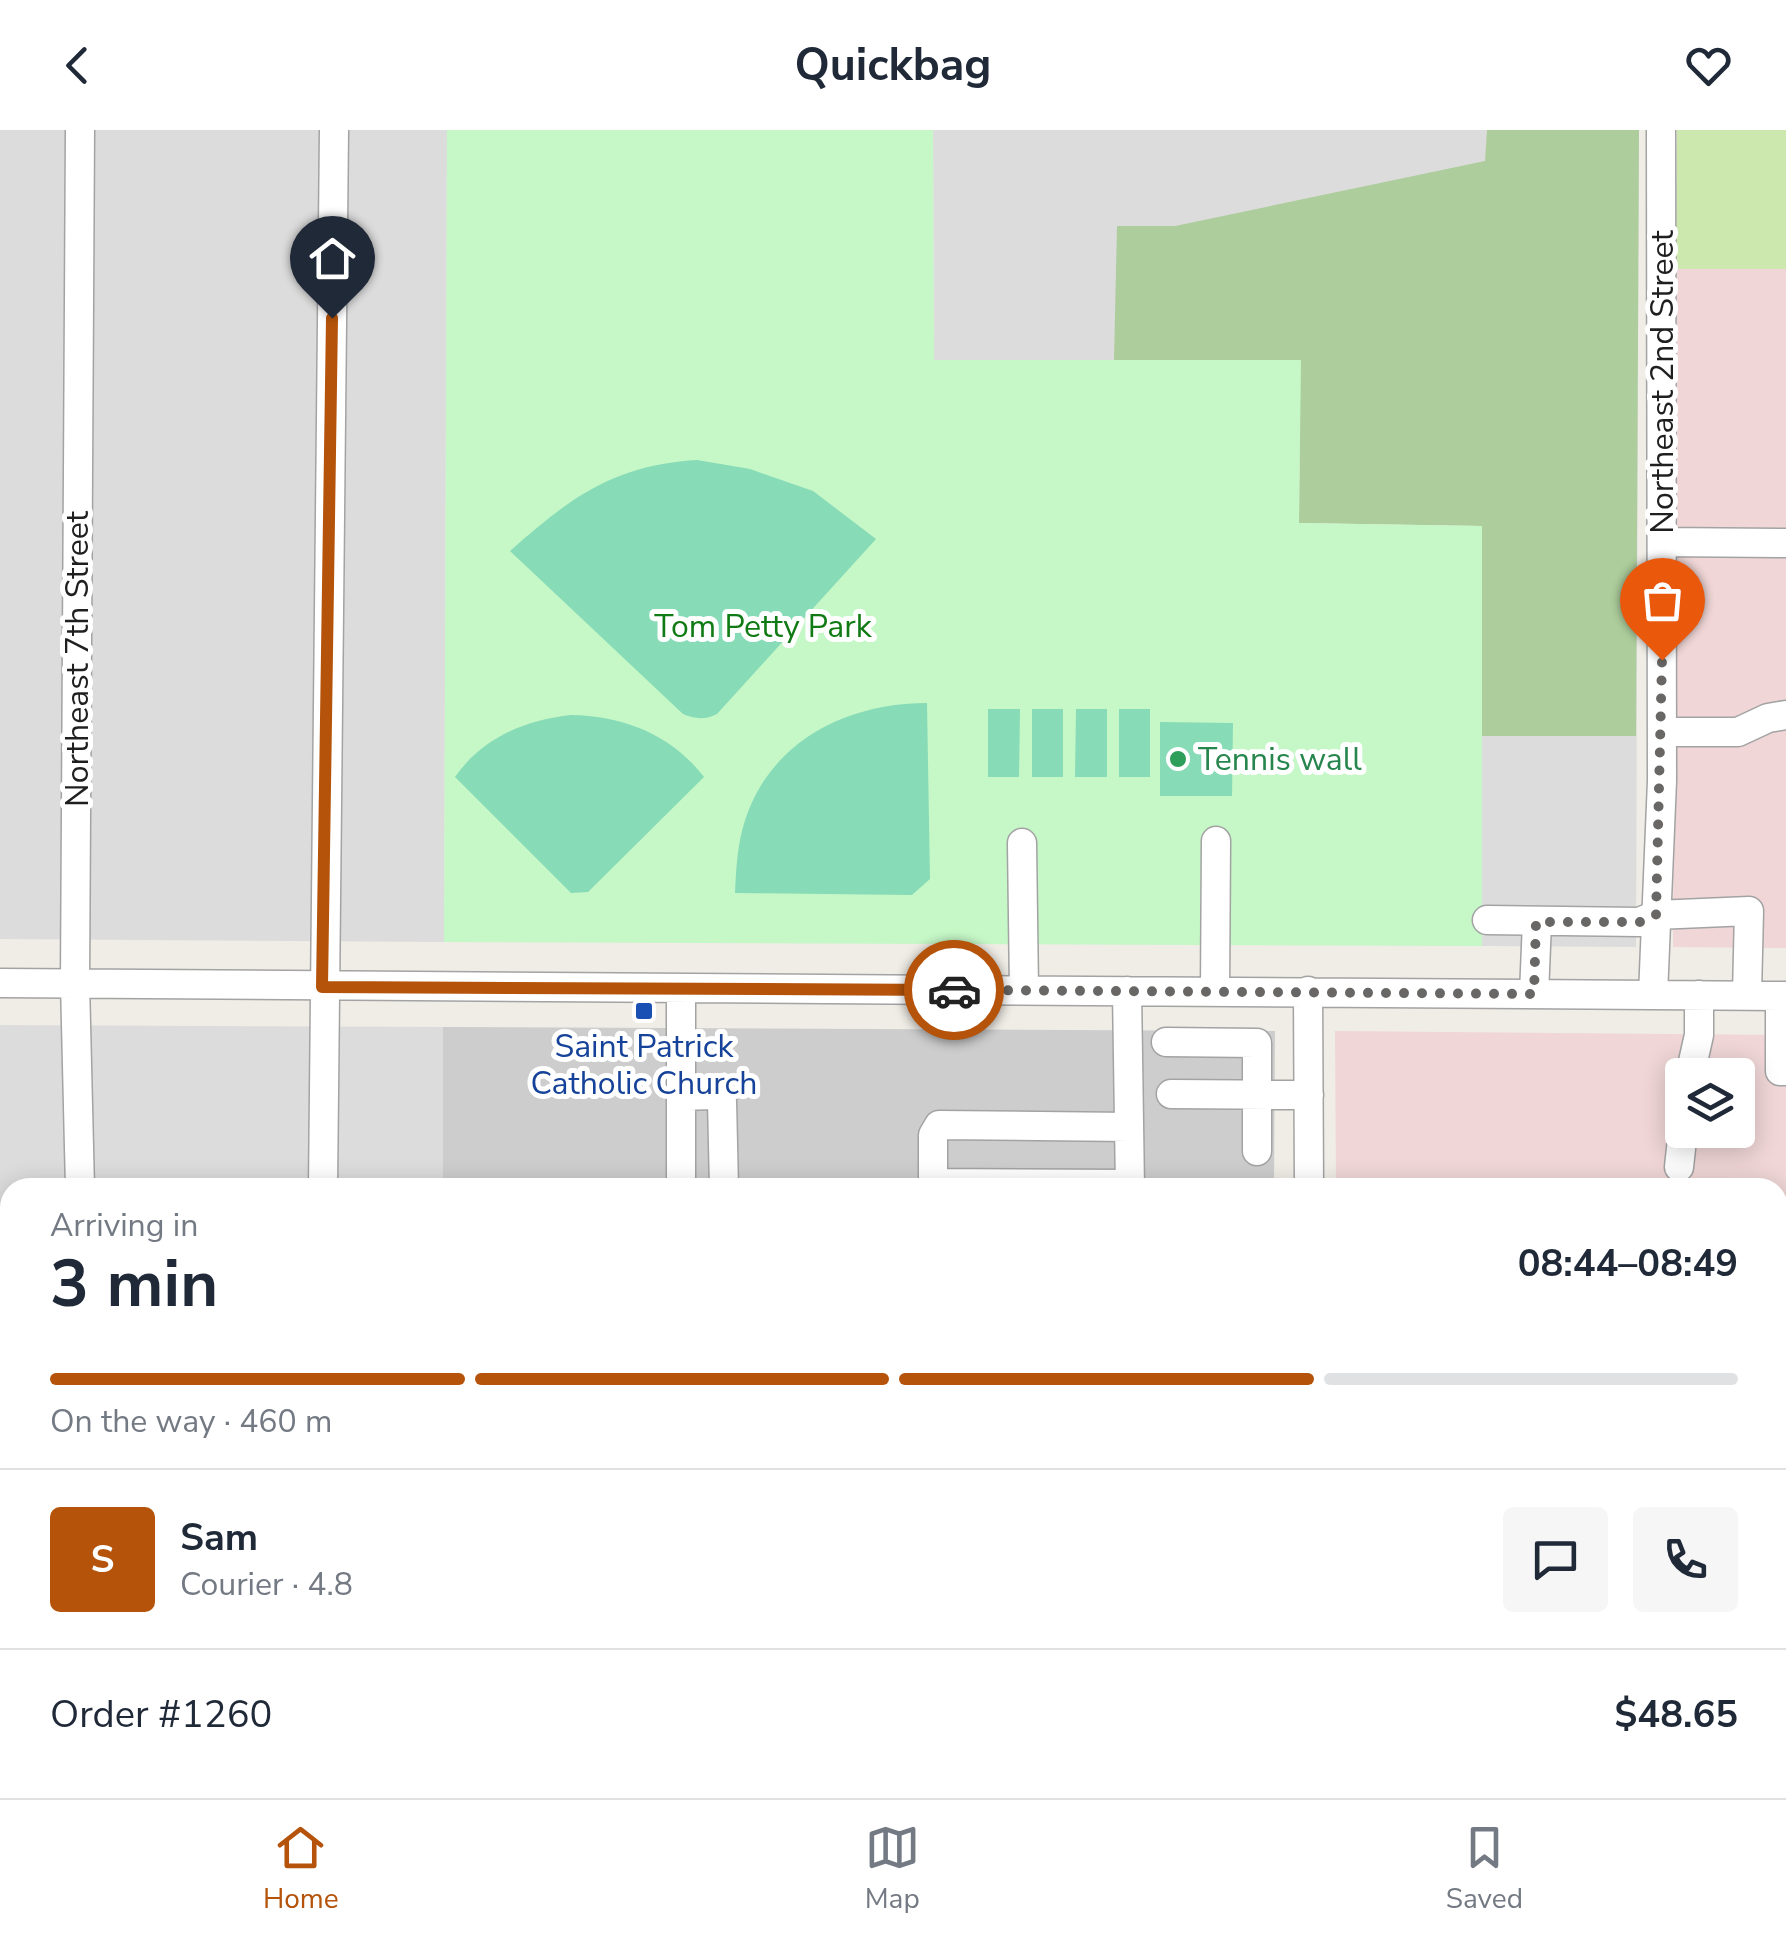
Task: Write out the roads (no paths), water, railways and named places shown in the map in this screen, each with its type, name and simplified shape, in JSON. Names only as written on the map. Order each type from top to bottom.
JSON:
[{"type":"street","name":"Northeast 7th Street","points":[[80,130],[75,983],[80,1178]]},
{"type":"street","points":[[323,1178],[334,130]]},
{"type":"street","name":"Northeast 2nd Street","points":[[1653,995],[1662,732],[1662,130]]},
{"type":"street","points":[[1662,542],[1786,543]]},
{"type":"street","points":[[1662,732],[1738,732],[1768,718],[1786,715]]},
{"type":"street","points":[[1216,841],[1216,991]]},
{"type":"street","points":[[1022,843],[1024,990]]},
{"type":"street","points":[[1488,920],[1640,922],[1656,915],[1750,911],[1747,994]]},
{"type":"street","points":[[1534,994],[1536,922]]},
{"type":"street","points":[[0,983],[1747,994],[1783,996],[1780,1070],[1786,1070]]},
{"type":"street","points":[[681,989],[681,1178]]},
{"type":"street","points":[[1128,990],[1130,1178]]},
{"type":"street","points":[[1308,992],[1310,1178]]},
{"type":"street","points":[[1694,1058],[1700,995]]},
{"type":"street","points":[[1166,1042],[1256,1043],[1256,1151]]},
{"type":"street","points":[[1172,1094],[1309,1095]]},
{"type":"street","points":[[681,1096],[712,1095],[722,1101],[724,1178]]},
{"type":"street","points":[[933,1178],[933,1135],[939,1125],[1129,1127]]},
{"type":"street","points":[[1679,1167],[1681,1148]]},
{"type":"place","name":"Tennis wall","points":[[1178,759]]},
{"type":"place","name":"Saint Patrick Catholic Church","points":[[644,1011]]},
{"type":"park label","name":"Tom Petty Park","points":[[763,626]]}]
